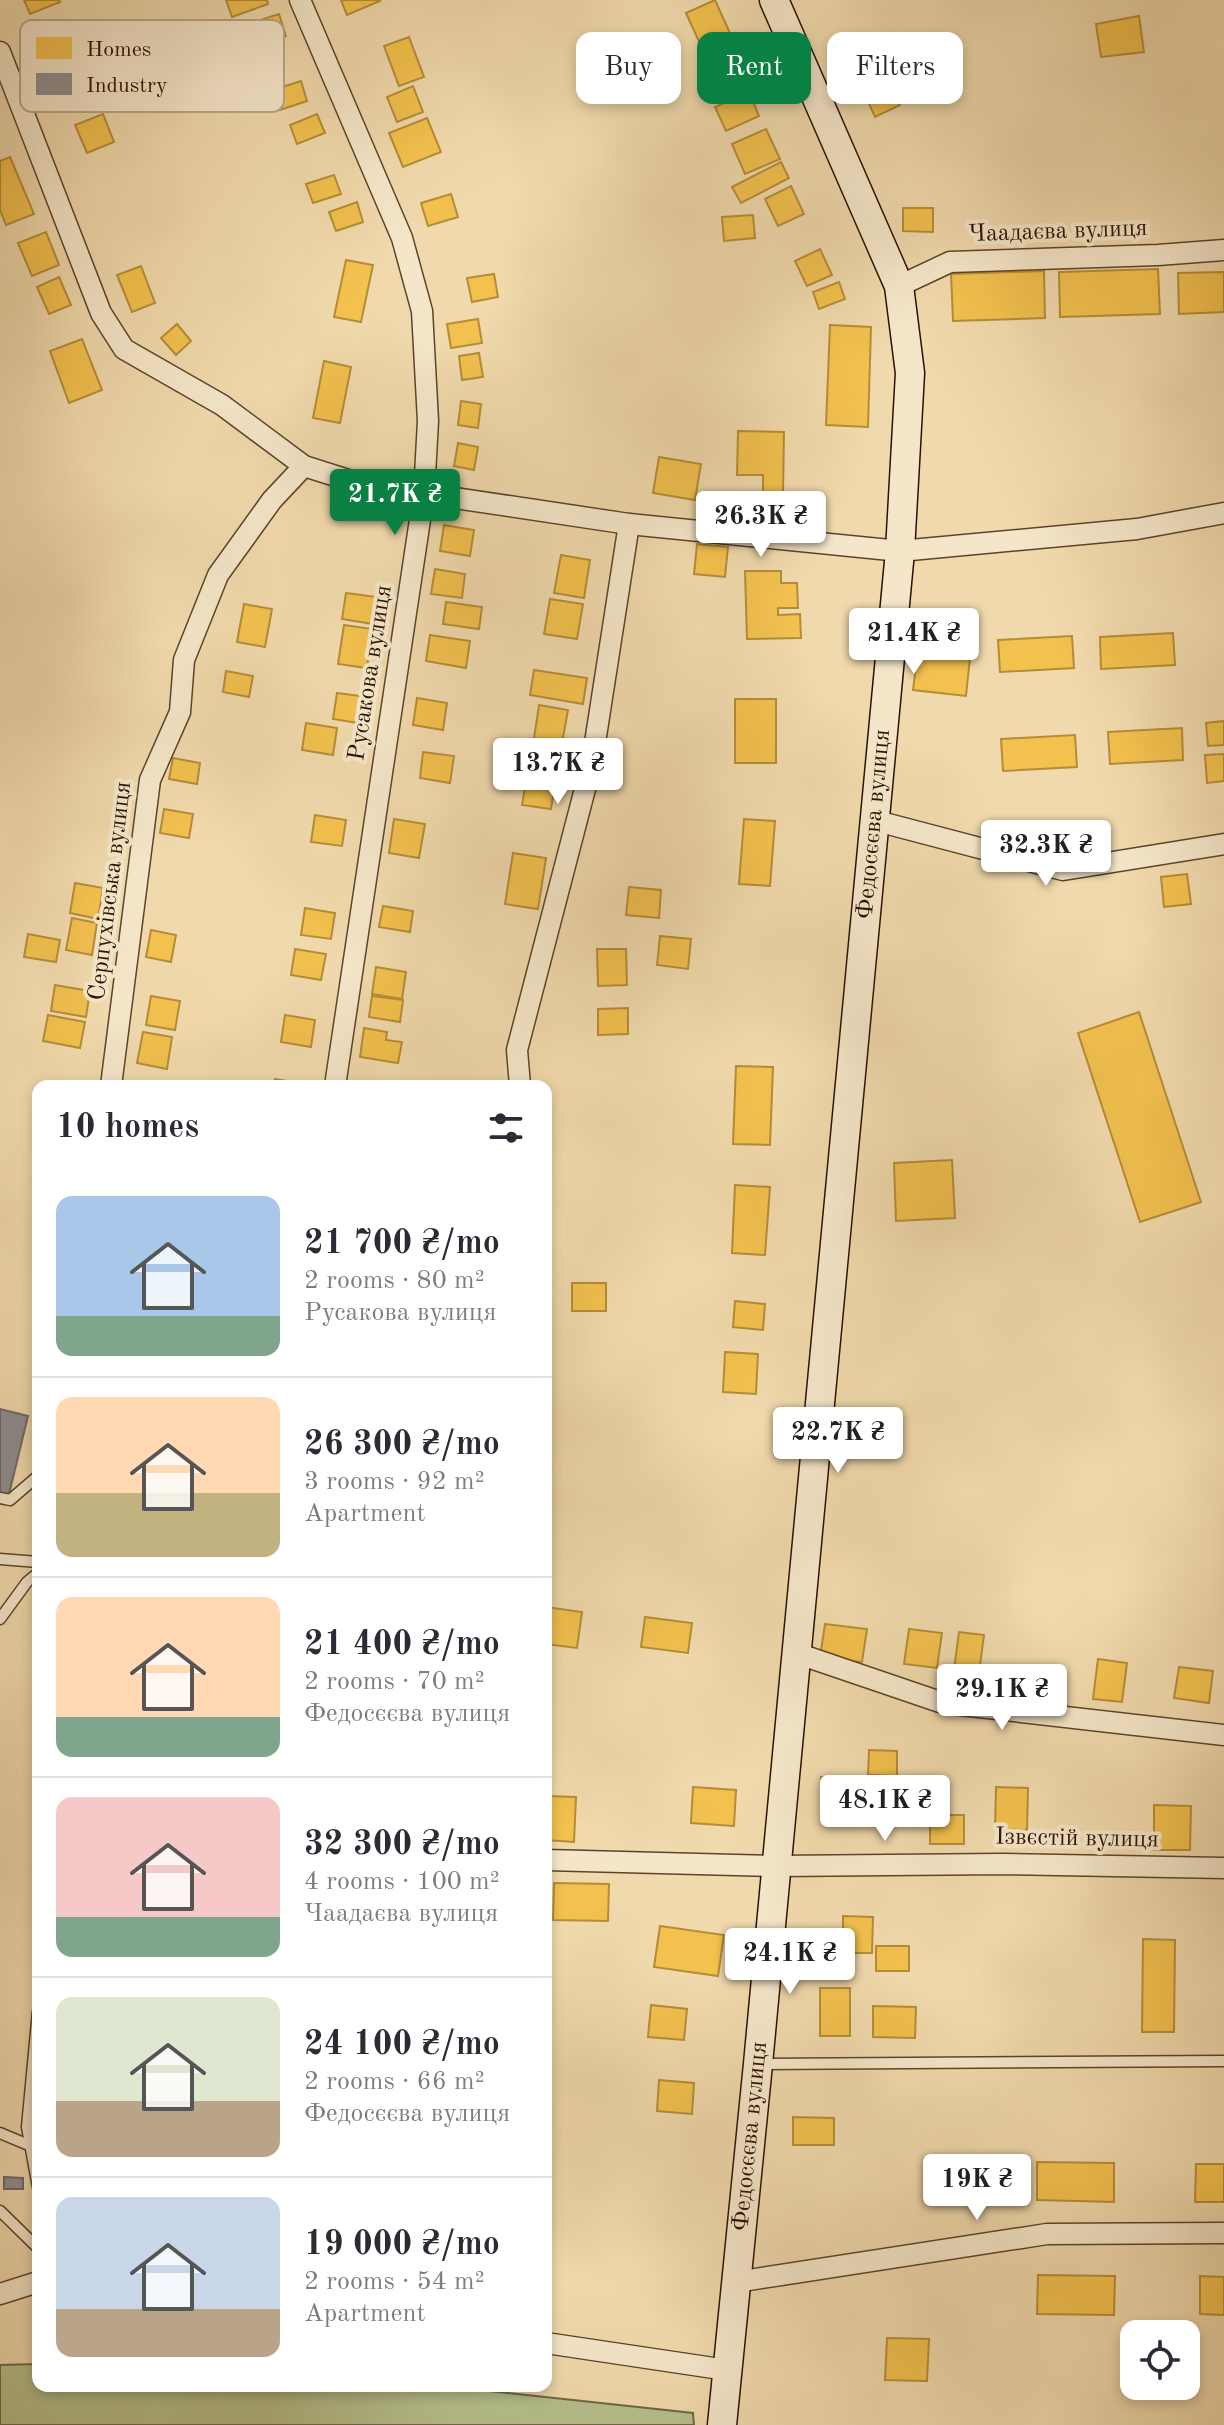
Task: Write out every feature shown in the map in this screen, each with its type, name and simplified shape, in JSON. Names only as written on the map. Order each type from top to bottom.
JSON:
[{"type":"main road","name":"Федосєєва вулиця","points":[[722,2425],[900,551],[910,373],[899,286],[774,0]]},
{"type":"street","name":"Русакова вулиця","points":[[300,0],[402,238],[422,311],[428,421],[424,493],[336,1080]]},
{"type":"street","points":[[0,52],[20,104]]},
{"type":"street","points":[[23,112],[101,313],[124,349],[222,405],[304,466],[361,484],[629,524],[900,551],[1137,529],[1224,513]]},
{"type":"street","name":"Чаадаєва вулиця","points":[[899,286],[950,262],[1224,250]]},
{"type":"street","name":"Серпухівська вулиця","points":[[112,1080],[150,780],[180,712],[184,660],[218,575],[272,500],[304,466]]},
{"type":"street","points":[[520,1080],[517,1050],[592,762],[629,524]]},
{"type":"street","points":[[873,820],[1063,870],[1224,844]]},
{"type":"street","points":[[796,1653],[943,1703],[1224,1735]]},
{"type":"street","name":"Ізвєстій вулиця","points":[[552,1860],[776,1866],[1002,1864],[1224,1868]]},
{"type":"street","points":[[736,2282],[1047,2234],[1224,2233]]},
{"type":"street","points":[[0,2294],[32,2284]]},
{"type":"street","points":[[552,2344],[727,2370]]},
{"type":"lane","points":[[0,1498],[10,1500],[32,1481]]},
{"type":"lane","points":[[0,1559],[32,1562]]},
{"type":"lane","points":[[0,1619],[32,1578]]},
{"type":"lane","points":[[758,2064],[1224,2061]]},
{"type":"lane","points":[[32,2074],[27,2127],[32,2152]]},
{"type":"lane","points":[[0,2133],[31,2146]]},
{"type":"lane","points":[[0,2211],[32,2242]]},
{"type":"green space","points":[[32,2364],[32,2392],[499,2392],[693,2413],[694,2425],[0,2425],[0,2365]]},
{"type":"building: Homes","points":[[24,0],[59,0],[60,2],[30,14]]},
{"type":"building: Homes","points":[[226,0],[267,0],[268,4],[232,17]]},
{"type":"building: Homes","points":[[341,0],[379,0],[380,1],[347,15]]},
{"type":"building: Homes","points":[[715,0],[730,32],[697,32],[697,37],[686,13]]},
{"type":"building: Homes","points":[[279,14],[281,20],[260,20]]},
{"type":"building: Homes","points":[[1139,16],[1144,52],[1101,57],[1096,24]]},
{"type":"building: Homes","points":[[409,37],[424,77],[399,86],[384,46]]},
{"type":"building: Homes","points":[[301,81],[307,101],[284,109],[284,86]]},
{"type":"building: Homes","points":[[413,86],[423,112],[397,122],[387,97]]},
{"type":"building: Homes","points":[[722,104],[754,104],[759,116],[726,131],[715,107]]},
{"type":"building: Homes","points":[[869,104],[900,104],[900,105],[875,117]]},
{"type":"building: Homes","points":[[103,114],[114,142],[87,153],[75,125]]},
{"type":"building: Homes","points":[[317,114],[325,133],[297,144],[290,125]]},
{"type":"building: Homes","points":[[427,118],[441,152],[403,167],[389,133]]},
{"type":"building: Homes","points":[[766,129],[780,159],[745,174],[732,144]]},
{"type":"building: Homes","points":[[10,157],[34,214],[6,225],[0,210],[0,161]]},
{"type":"building: Homes","points":[[781,162],[789,178],[741,203],[732,187]]},
{"type":"building: Homes","points":[[334,175],[341,194],[313,203],[306,184]]},
{"type":"building: Homes","points":[[791,186],[804,214],[778,226],[765,199]]},
{"type":"building: Homes","points":[[451,194],[458,217],[428,226],[421,203]]},
{"type":"building: Homes","points":[[357,202],[363,222],[336,231],[329,212]]},
{"type":"building: Homes","points":[[903,208],[933,208],[933,232],[903,231]]},
{"type":"building: Homes","points":[[753,215],[755,238],[724,241],[722,217]]},
{"type":"building: Homes","points":[[46,232],[59,265],[32,276],[18,243]]},
{"type":"building: Homes","points":[[820,249],[832,275],[807,286],[795,261]]},
{"type":"building: Homes","points":[[346,260],[373,265],[361,322],[334,317]]},
{"type":"building: Homes","points":[[141,266],[155,303],[132,312],[117,275]]},
{"type":"building: Homes","points":[[1158,269],[1160,314],[1060,317],[1059,272]]},
{"type":"building: Homes","points":[[1044,271],[1045,318],[953,321],[951,274]]},
{"type":"building: Homes","points":[[1224,272],[1224,312],[1179,314],[1178,273]]},
{"type":"building: Homes","points":[[494,274],[498,297],[472,302],[467,278]]},
{"type":"building: Homes","points":[[59,277],[71,305],[49,314],[37,287]]},
{"type":"building: Homes","points":[[839,282],[845,299],[819,309],[813,292]]},
{"type":"building: Homes","points":[[478,319],[482,343],[451,348],[447,324]]},
{"type":"building: Homes","points":[[177,324],[191,341],[176,355],[161,338]]},
{"type":"building: Homes","points":[[830,325],[871,327],[868,427],[826,425]]},
{"type":"building: Homes","points":[[82,339],[102,390],[69,403],[50,351]]},
{"type":"building: Homes","points":[[479,353],[483,377],[462,380],[459,356]]},
{"type":"building: Homes","points":[[324,361],[351,367],[340,423],[313,418]]},
{"type":"building: Homes","points":[[461,401],[481,404],[478,428],[458,425]]},
{"type":"building: Homes","points":[[738,431],[784,432],[783,494],[763,494],[763,475],[737,475]]},
{"type":"building: Homes","points":[[458,443],[478,447],[474,470],[454,466]]},
{"type":"building: Homes","points":[[659,457],[701,464],[695,500],[653,493]]},
{"type":"building: Homes","points":[[444,525],[474,530],[470,556],[440,551]]},
{"type":"building: Homes","points":[[697,544],[728,547],[725,577],[694,574]]},
{"type":"building: Homes","points":[[561,555],[590,560],[584,598],[554,593]]},
{"type":"building: Homes","points":[[435,569],[465,574],[462,598],[431,594]]},
{"type":"building: Homes","points":[[745,571],[781,571],[781,583],[797,583],[798,608],[778,608],[778,615],[800,614],[801,638],[747,639]]},
{"type":"building: Homes","points":[[346,593],[377,597],[373,624],[342,619]]},
{"type":"building: Homes","points":[[550,599],[583,604],[577,639],[544,634]]},
{"type":"building: Homes","points":[[446,602],[482,607],[479,629],[443,624]]},
{"type":"building: Homes","points":[[244,604],[272,609],[265,647],[237,642]]},
{"type":"building: Homes","points":[[344,625],[372,629],[367,668],[338,664]]},
{"type":"building: Homes","points":[[1173,633],[1175,665],[1101,669],[1100,637]]},
{"type":"building: Homes","points":[[430,635],[470,641],[466,668],[426,661]]},
{"type":"building: Homes","points":[[1072,636],[1074,668],[1000,672],[998,640]]},
{"type":"building: Homes","points":[[919,642],[971,648],[966,696],[913,690]]},
{"type":"building: Homes","points":[[534,670],[587,678],[583,704],[530,695]]},
{"type":"building: Homes","points":[[226,671],[253,676],[249,697],[223,692]]},
{"type":"building: Homes","points":[[337,693],[368,697],[364,724],[333,719]]},
{"type":"building: Homes","points":[[417,698],[447,703],[443,730],[413,725]]},
{"type":"building: Homes","points":[[735,699],[776,699],[776,763],[735,763]]},
{"type":"building: Homes","points":[[539,705],[568,710],[561,749],[533,745]]},
{"type":"building: Homes","points":[[1224,721],[1224,745],[1208,746],[1206,723]]},
{"type":"building: Homes","points":[[306,723],[337,728],[333,755],[302,750]]},
{"type":"building: Homes","points":[[1182,728],[1183,760],[1110,764],[1108,732]]},
{"type":"building: Homes","points":[[1075,735],[1077,767],[1003,771],[1001,739]]},
{"type":"building: Homes","points":[[423,752],[454,756],[450,783],[420,778]]},
{"type":"building: Homes","points":[[1224,754],[1224,781],[1207,783],[1205,755]]},
{"type":"building: Homes","points":[[173,758],[200,763],[197,784],[169,779]]},
{"type":"building: Homes","points":[[529,764],[557,769],[551,809],[522,805]]},
{"type":"building: Homes","points":[[164,809],[193,814],[189,838],[160,833]]},
{"type":"building: Homes","points":[[315,815],[346,820],[342,846],[311,842]]},
{"type":"building: Homes","points":[[394,819],[425,824],[419,858],[389,853]]},
{"type":"building: Homes","points":[[744,819],[775,821],[770,886],[739,884]]},
{"type":"building: Homes","points":[[513,853],[546,858],[538,909],[505,904]]},
{"type":"building: Homes","points":[[1187,874],[1191,904],[1164,907],[1161,877]]},
{"type":"building: Homes","points":[[75,883],[103,888],[98,919],[70,913]]},
{"type":"building: Homes","points":[[629,887],[661,890],[659,918],[626,915]]},
{"type":"building: Homes","points":[[383,906],[413,911],[410,932],[379,927]]},
{"type":"building: Homes","points":[[305,908],[335,913],[331,939],[301,935]]},
{"type":"building: Homes","points":[[72,918],[97,923],[92,955],[66,950]]},
{"type":"building: Homes","points":[[151,930],[176,935],[171,962],[146,957]]},
{"type":"building: Homes","points":[[28,934],[60,940],[56,962],[24,957]]},
{"type":"building: Homes","points":[[660,936],[691,939],[688,969],[657,965]]},
{"type":"building: Homes","points":[[295,949],[326,954],[321,980],[291,975]]},
{"type":"building: Homes","points":[[597,949],[626,949],[627,985],[598,986]]},
{"type":"building: Homes","points":[[376,967],[406,972],[402,999],[372,994]]},
{"type":"building: Homes","points":[[55,985],[90,991],[86,1017],[51,1011]]},
{"type":"building: Homes","points":[[151,996],[180,1001],[175,1030],[146,1025]]},
{"type":"building: Homes","points":[[372,996],[403,1000],[400,1022],[369,1017]]},
{"type":"building: Homes","points":[[628,1008],[628,1034],[598,1035],[598,1009]]},
{"type":"building: Homes","points":[[1139,1012],[1201,1202],[1140,1222],[1078,1033]]},
{"type":"building: Homes","points":[[48,1015],[85,1022],[80,1048],[43,1041]]},
{"type":"building: Homes","points":[[285,1015],[315,1020],[311,1047],[281,1042]]},
{"type":"building: Homes","points":[[364,1028],[387,1032],[386,1040],[402,1042],[398,1063],[360,1057]]},
{"type":"building: Homes","points":[[143,1032],[172,1037],[167,1069],[137,1063]]},
{"type":"building: Homes","points":[[736,1066],[773,1067],[770,1145],[733,1144]]},
{"type":"building: Homes","points":[[952,1160],[955,1218],[896,1221],[894,1163]]},
{"type":"building: Homes","points":[[735,1185],[770,1187],[765,1255],[732,1253]]},
{"type":"building: Homes","points":[[572,1283],[606,1283],[606,1311],[572,1311]]},
{"type":"building: Homes","points":[[735,1301],[765,1304],[763,1330],[733,1327]]},
{"type":"building: Homes","points":[[725,1352],[758,1354],[756,1394],[723,1392]]},
{"type":"building: Homes","points":[[552,1608],[582,1612],[577,1648],[552,1645]]},
{"type":"building: Homes","points":[[645,1617],[692,1623],[688,1653],[641,1647]]},
{"type":"building: Homes","points":[[825,1624],[867,1629],[862,1662],[820,1657]]},
{"type":"building: Homes","points":[[909,1629],[942,1633],[937,1668],[904,1664]]},
{"type":"building: Homes","points":[[959,1632],[984,1635],[979,1673],[954,1670]]},
{"type":"building: Homes","points":[[1098,1659],[1127,1663],[1122,1702],[1093,1699]]},
{"type":"building: Homes","points":[[1179,1667],[1213,1671],[1209,1703],[1174,1698]]},
{"type":"building: Homes","points":[[869,1750],[897,1751],[897,1776],[868,1775]]},
{"type":"building: Homes","points":[[821,1777],[851,1777],[851,1804],[821,1803]]},
{"type":"building: Homes","points":[[693,1787],[736,1790],[734,1826],[691,1823]]},
{"type":"building: Homes","points":[[996,1787],[1028,1788],[1027,1830],[995,1829]]},
{"type":"building: Homes","points":[[552,1796],[576,1797],[574,1842],[552,1840]]},
{"type":"building: Homes","points":[[1154,1805],[1191,1806],[1190,1850],[1154,1850]]},
{"type":"building: Homes","points":[[930,1815],[964,1815],[964,1844],[930,1844]]},
{"type":"building: Homes","points":[[554,1883],[609,1884],[608,1921],[553,1920]]},
{"type":"building: Homes","points":[[843,1916],[873,1917],[872,1953],[843,1953]]},
{"type":"building: Homes","points":[[660,1926],[724,1935],[718,1976],[654,1967]]},
{"type":"building: Homes","points":[[1143,1939],[1175,1940],[1174,2032],[1142,2032]]},
{"type":"building: Homes","points":[[876,1946],[909,1946],[909,1971],[876,1971]]},
{"type":"building: Homes","points":[[820,1988],[850,1988],[850,2036],[820,2036]]},
{"type":"building: Homes","points":[[651,2005],[687,2009],[684,2040],[648,2037]]},
{"type":"building: Homes","points":[[873,2006],[916,2007],[915,2038],[873,2037]]},
{"type":"building: Homes","points":[[659,2080],[694,2083],[692,2114],[657,2111]]},
{"type":"building: Homes","points":[[793,2117],[834,2118],[834,2145],[793,2145]]},
{"type":"building: Homes","points":[[1037,2162],[1114,2163],[1114,2202],[1037,2200]]},
{"type":"building: Homes","points":[[1196,2164],[1224,2164],[1224,2202],[1195,2202]]},
{"type":"building: Homes","points":[[934,2166],[964,2166],[964,2197],[934,2197]]},
{"type":"building: Homes","points":[[1038,2275],[1115,2276],[1114,2315],[1037,2314]]},
{"type":"building: Homes","points":[[1200,2276],[1224,2277],[1224,2315],[1200,2314]]},
{"type":"building: Homes","points":[[887,2338],[929,2339],[927,2381],[885,2380]]},
{"type":"building: Industry","points":[[0,1409],[28,1416],[9,1494],[0,1492]]},
{"type":"building: Industry","points":[[4,2177],[23,2178],[23,2189],[4,2189]]}]
